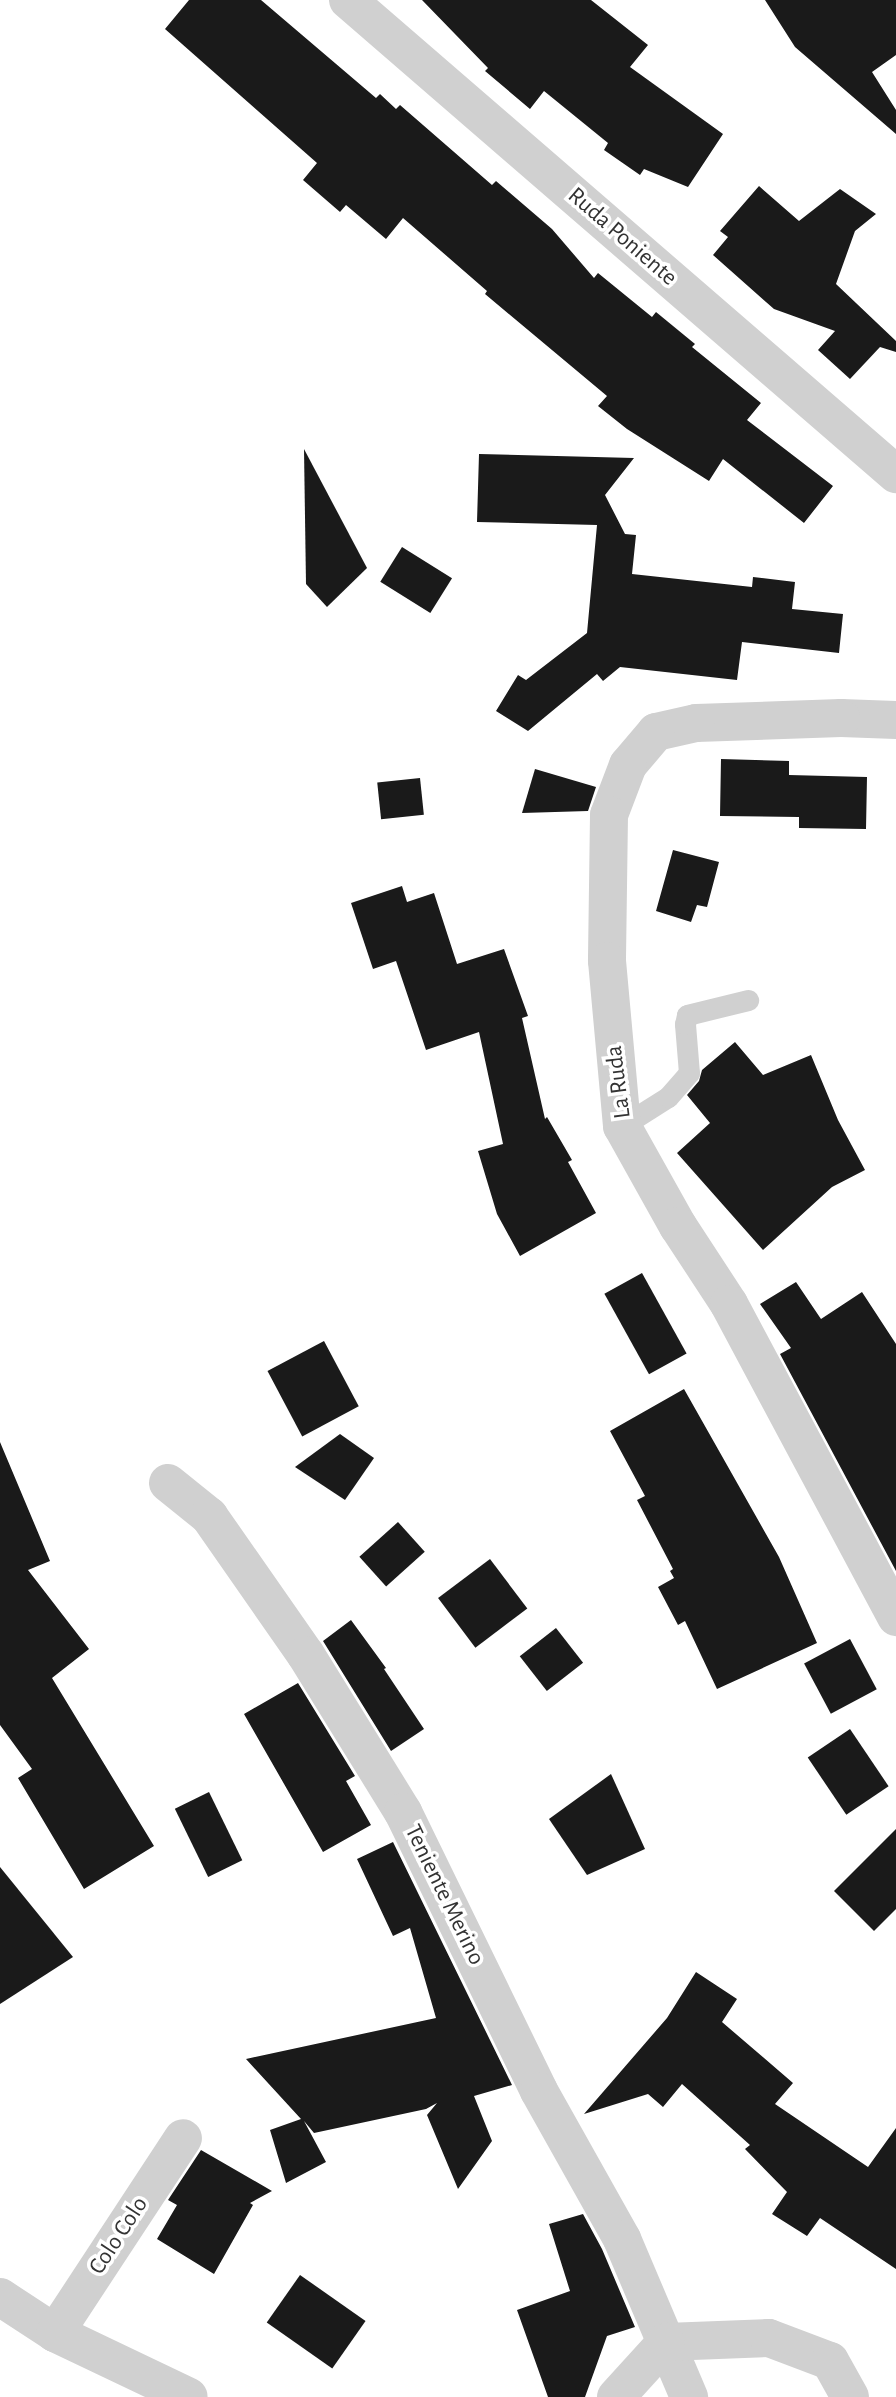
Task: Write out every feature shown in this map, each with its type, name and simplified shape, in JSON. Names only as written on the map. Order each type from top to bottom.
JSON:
[{"type":"street","name":"Ruda Poniente","points":[[348,0],[896,474]]},
{"type":"street","name":"La Ruda","points":[[896,720],[841,718],[696,723],[656,732],[628,765],[610,815],[607,961],[622,1126],[678,1226],[729,1304],[896,1617]]},
{"type":"street","name":"Teniente Merino","points":[[168,1483],[209,1516],[306,1655],[403,1812],[538,2091],[622,2239],[689,2397]]},
{"type":"street","name":"Colo Colo","points":[[55,2333],[183,2138]]},
{"type":"street","points":[[0,2297],[55,2333],[189,2397]]},
{"type":"street","points":[[616,2397],[666,2342],[769,2338],[830,2361],[850,2397]]},
{"type":"lane","points":[[622,1126],[668,1097],[689,1073],[685,1024],[687,1015],[748,1000]]},
{"type":"building","points":[[189,0],[261,0],[376,98],[380,94],[396,109],[400,105],[492,185],[496,181],[552,229],[594,278],[598,273],[652,317],[656,312],[695,344],[692,347],[761,403],[747,420],[833,486],[804,523],[723,459],[709,481],[627,429],[598,406],[607,396],[485,294],[487,291],[403,218],[386,239],[346,205],[340,212],[303,180],[317,163],[165,29]]},
{"type":"building","points":[[422,0],[591,0],[648,45],[630,67],[723,134],[688,187],[644,169],[640,175],[604,150],[608,143],[544,91],[530,109],[485,71],[488,68]]},
{"type":"building","points":[[765,0],[896,0],[896,55],[872,72],[896,110],[896,134],[795,47]]},
{"type":"building","points":[[759,186],[799,221],[840,189],[876,214],[855,231],[836,284],[896,341],[896,352],[880,347],[850,379],[818,350],[835,331],[774,309],[713,255],[728,237],[720,231]]},
{"type":"building","points":[[304,449],[367,568],[327,607],[306,584]]},
{"type":"building","points":[[479,454],[634,458],[605,495],[625,534],[636,535],[632,574],[752,587],[753,577],[795,582],[792,609],[843,614],[839,653],[742,642],[737,680],[620,667],[603,681],[597,674],[528,731],[496,711],[518,675],[526,680],[587,633],[597,525],[477,522]]},
{"type":"building","points":[[402,547],[452,578],[430,613],[380,582]]},
{"type":"building","points":[[721,759],[789,761],[789,775],[867,777],[866,829],[799,828],[799,817],[720,816]]},
{"type":"building","points":[[535,769],[596,787],[588,811],[522,813]]},
{"type":"building","points":[[420,778],[424,815],[381,819],[377,782]]},
{"type":"building","points":[[673,850],[719,862],[707,907],[697,905],[691,922],[656,911]]},
{"type":"building","points":[[402,886],[407,902],[434,893],[457,964],[504,949],[528,1016],[522,1018],[545,1119],[547,1117],[572,1160],[568,1162],[596,1213],[520,1256],[497,1214],[478,1151],[503,1144],[479,1032],[426,1050],[396,961],[373,969],[351,903]]},
{"type":"building","points":[[735,1042],[763,1075],[811,1055],[838,1120],[865,1170],[832,1187],[763,1250],[677,1153],[710,1123],[687,1095],[699,1081],[702,1070]]},
{"type":"building","points":[[642,1273],[687,1353],[649,1374],[604,1294]]},
{"type":"building","points":[[796,1282],[821,1319],[862,1292],[896,1344],[896,1571],[780,1354],[791,1348],[760,1304]]},
{"type":"building","points":[[324,1341],[359,1406],[302,1436],[267,1371]]},
{"type":"building","points":[[684,1389],[779,1557],[817,1643],[717,1689],[685,1621],[678,1625],[658,1587],[674,1578],[670,1571],[673,1569],[637,1500],[645,1496],[610,1431]]},
{"type":"building","points":[[340,1434],[374,1458],[345,1500],[295,1467]]},
{"type":"building","points":[[0,1442],[50,1561],[28,1570],[89,1649],[52,1678],[154,1846],[84,1889],[18,1778],[32,1769],[0,1725]]},
{"type":"building","points":[[398,1522],[425,1552],[386,1587],[359,1557]]},
{"type":"building","points":[[490,1559],[527,1609],[475,1648],[438,1598]]},
{"type":"building","points":[[351,1620],[386,1668],[384,1669],[424,1729],[391,1751],[323,1641]]},
{"type":"building","points":[[556,1628],[583,1663],[547,1691],[520,1656]]},
{"type":"building","points":[[850,1639],[877,1689],[831,1714],[804,1663]]},
{"type":"building","points":[[298,1683],[355,1776],[346,1781],[371,1825],[323,1852],[244,1714]]},
{"type":"building","points":[[850,1729],[889,1786],[846,1815],[808,1758]]},
{"type":"building","points":[[611,1774],[645,1849],[587,1875],[549,1819]]},
{"type":"building","points":[[209,1792],[242,1860],[208,1877],[175,1809]]},
{"type":"building","points":[[896,1829],[896,1909],[874,1931],[834,1891]]},
{"type":"building","points":[[393,1842],[512,2085],[474,2096],[492,2141],[458,2189],[427,2115],[437,2103],[426,2109],[314,2133],[304,2121],[326,2162],[286,2183],[270,2130],[301,2119],[246,2059],[436,2018],[410,1928],[393,1936],[357,1859]]},
{"type":"building","points":[[0,1867],[73,1957],[0,2004]]},
{"type":"building","points":[[696,1972],[737,1999],[722,2022],[793,2083],[775,2104],[868,2167],[896,2128],[896,2269],[820,2218],[807,2236],[772,2214],[787,2192],[745,2149],[750,2145],[682,2084],[663,2107],[648,2094],[584,2114],[667,2018]]},
{"type":"building","points":[[201,2150],[272,2191],[250,2203],[253,2205],[214,2274],[157,2239],[177,2205],[168,2200]]},
{"type":"building","points":[[583,2214],[602,2249],[635,2327],[607,2336],[585,2397],[548,2397],[517,2310],[570,2291],[549,2224]]},
{"type":"building","points":[[300,2275],[366,2321],[332,2368],[267,2323]]}]
